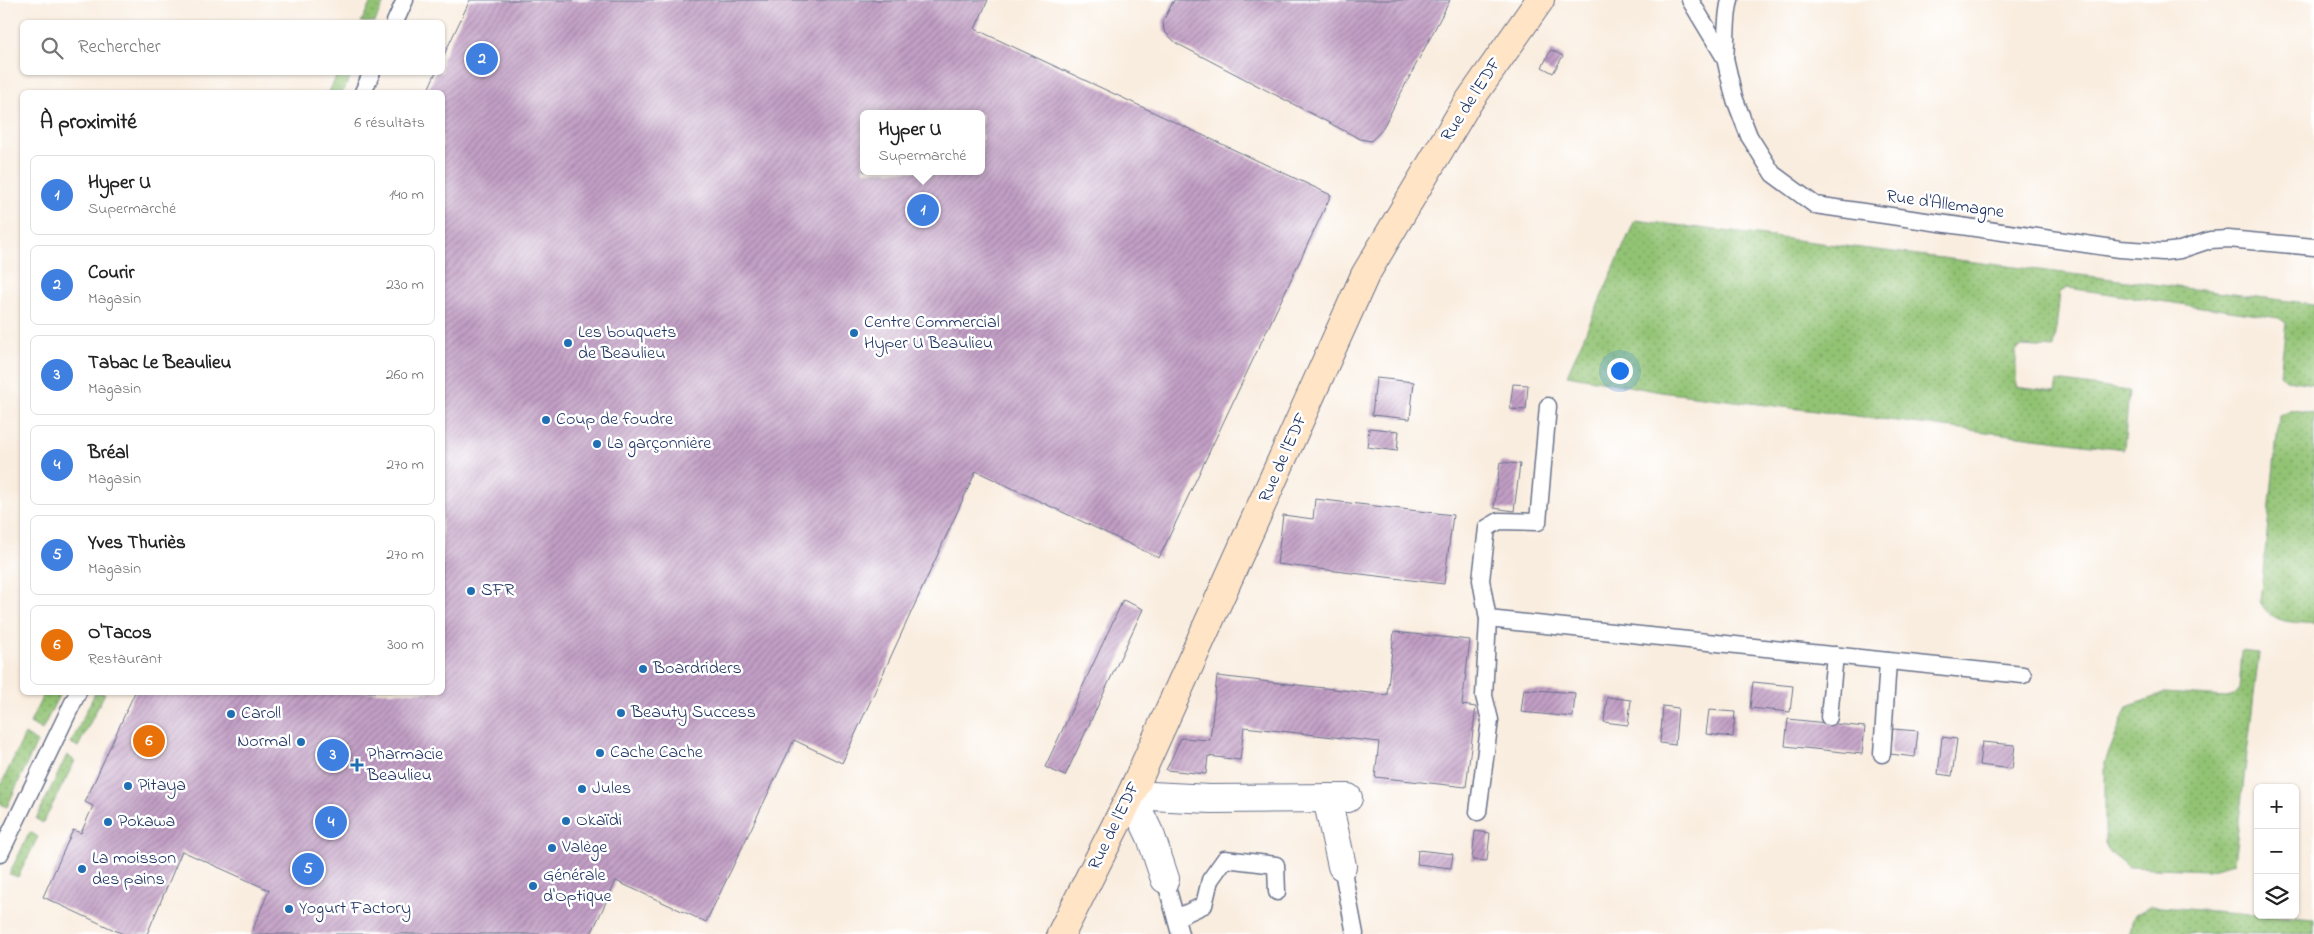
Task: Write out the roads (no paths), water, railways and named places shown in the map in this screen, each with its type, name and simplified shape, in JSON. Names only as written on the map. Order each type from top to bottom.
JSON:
[{"type":"street","name":"Rue de l'EDF","points":[[1061,934],[1131,795],[1366,275],[1465,107],[1540,0]]},
{"type":"street","points":[[1165,879],[1151,837],[1131,795],[1210,799],[1338,798],[1342,866]]},
{"type":"lane","points":[[396,20],[404,0]]},
{"type":"lane","name":"Rue d'Allemagne","points":[[1690,0],[1725,58],[1734,97],[1749,136],[1773,174],[1815,205],[2120,249],[2163,252],[2180,250],[2210,240],[2228,239],[2314,247]]},
{"type":"lane","points":[[1725,58],[1726,18],[1730,0]]},
{"type":"lane","points":[[364,90],[371,75]]},
{"type":"lane","points":[[1478,812],[1490,720],[1484,696],[1488,618],[1481,580],[1487,528],[1499,520],[1538,522],[1548,406]]},
{"type":"lane","points":[[1488,618],[2023,675]]},
{"type":"lane","points":[[1829,717],[1835,655]]},
{"type":"lane","points":[[1882,754],[1888,661]]},
{"type":"lane","points":[[0,854],[77,695]]},
{"type":"lane","points":[[1176,918],[1204,905],[1210,880],[1225,859],[1276,865],[1278,892]]},
{"type":"lane","points":[[1342,866],[1355,934]]},
{"type":"lane","points":[[1165,879],[1180,934]]},
{"type":"place","name":"Courir","points":[[482,59]]},
{"type":"place","name":"Hyper U","points":[[923,210]]},
{"type":"place","name":"Centre Commercial Hyper U Beaulieu","points":[[854,333]]},
{"type":"place","name":"Les bouquets de Beaulieu","points":[[568,343]]},
{"type":"place","name":"Coup de foudre","points":[[546,420]]},
{"type":"place","name":"La garçonnière","points":[[597,444]]},
{"type":"place","name":"SFR","points":[[471,591]]},
{"type":"place","name":"Boardriders","points":[[643,669]]},
{"type":"place","name":"Beauty Success","points":[[621,713]]},
{"type":"place","name":"Caroll","points":[[231,714]]},
{"type":"place","name":"O'Tacos","points":[[149,741]]},
{"type":"place","name":"Normal","points":[[301,742]]},
{"type":"place","name":"Cache Cache","points":[[600,753]]},
{"type":"place","name":"Tabac Le Beaulieu","points":[[333,755]]},
{"type":"place","name":"Pharmacie Beaulieu","points":[[357,765]]},
{"type":"place","name":"Pitaya","points":[[128,786]]},
{"type":"place","name":"Jules","points":[[582,789]]},
{"type":"place","name":"Okaïdi","points":[[566,821]]},
{"type":"place","name":"Pokawa","points":[[108,822]]},
{"type":"place","name":"Bréal","points":[[331,822]]},
{"type":"place","name":"Valège","points":[[552,848]]},
{"type":"place","name":"La moisson des pains","points":[[82,869]]},
{"type":"place","name":"Yves Thuriès","points":[[308,869]]},
{"type":"place","name":"Générale d'Optique","points":[[533,886]]},
{"type":"place","name":"Yogurt Factory","points":[[289,909]]}]
